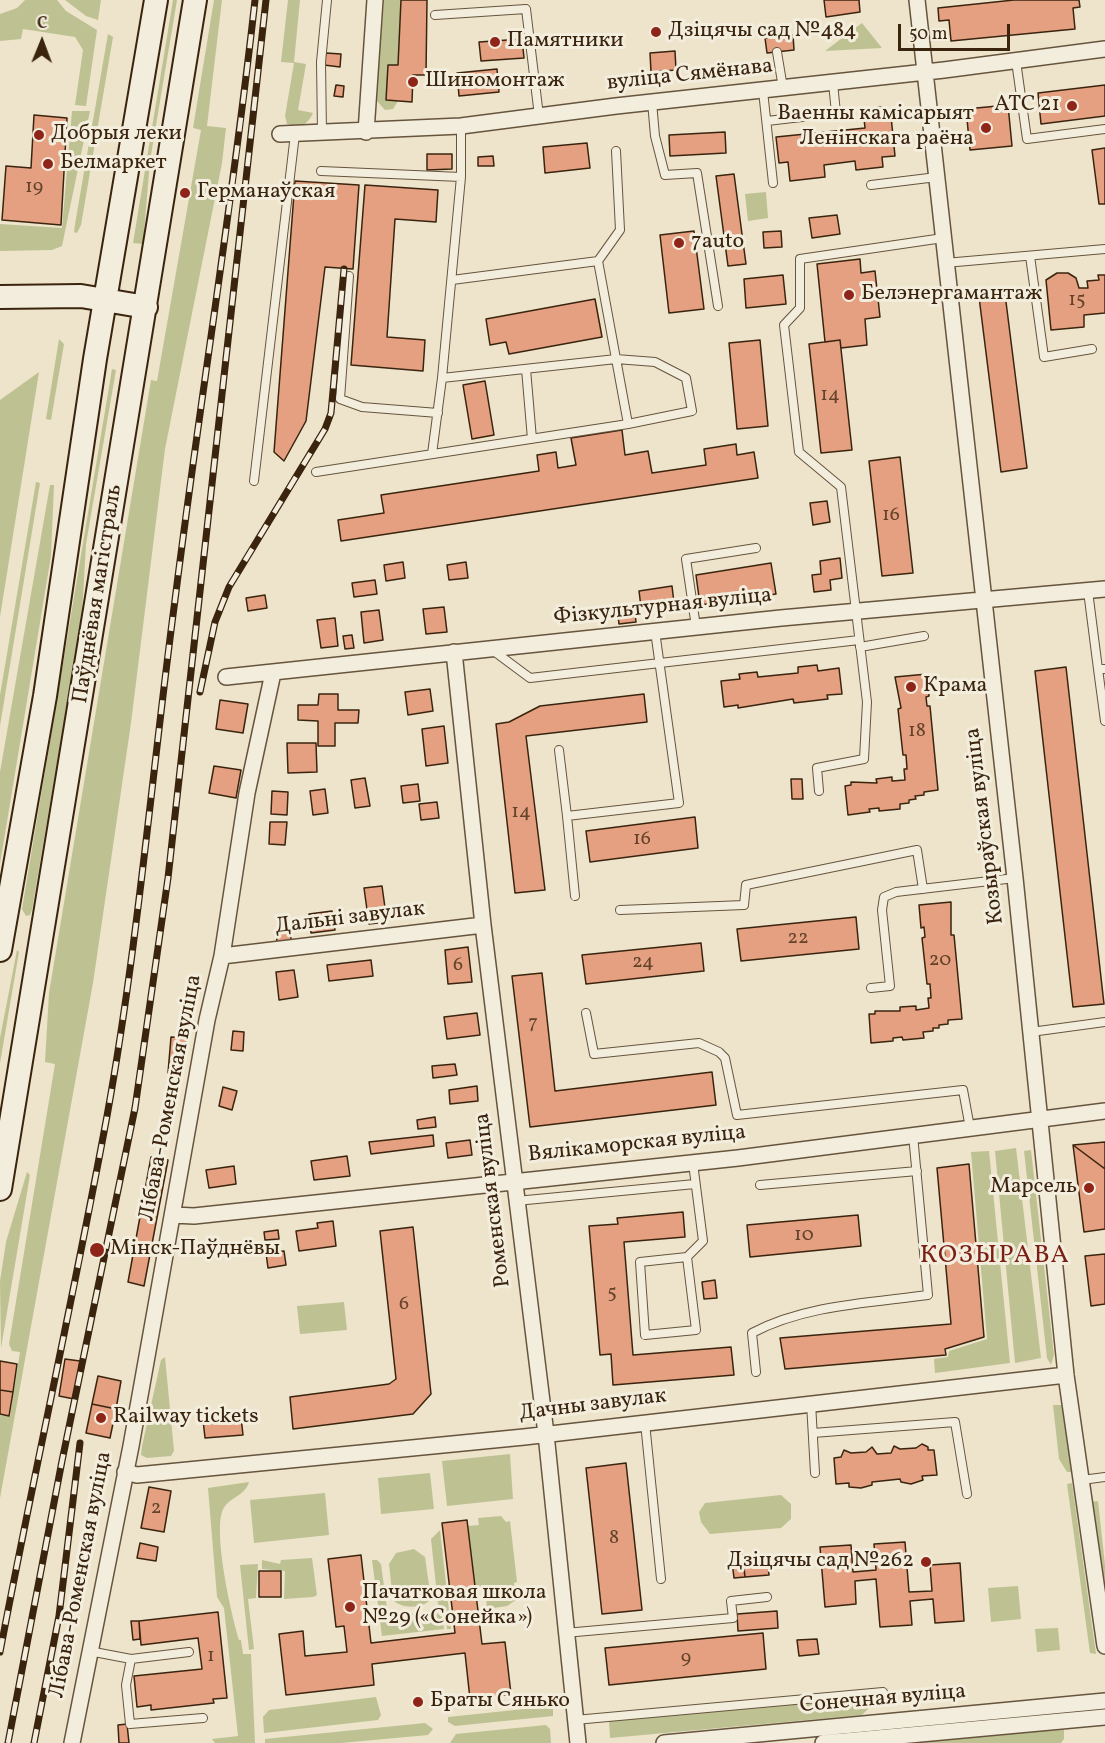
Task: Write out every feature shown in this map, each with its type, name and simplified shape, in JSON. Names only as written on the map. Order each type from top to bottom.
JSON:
[{"type":"main road","name":"Паўднёвая магістраль","points":[[0,950],[2,925],[45,696],[104,301],[156,0]]},
{"type":"main road","name":"Паўднёвая магістраль","points":[[0,1189],[195,0]]},
{"type":"main road","points":[[0,297],[62,295],[146,307]]},
{"type":"main road","points":[[2,925],[43,930]]},
{"type":"street","points":[[366,132],[375,0]]},
{"type":"street","name":"Козыраўская вуліца","points":[[917,0],[1015,878],[1066,1375],[1105,1646]]},
{"type":"street","name":"вуліца Сямёнава","points":[[287,134],[461,126],[1105,49]]},
{"type":"street","name":"Фізкультурная вуліца","points":[[226,677],[655,631],[1105,589]]},
{"type":"street","name":"Роменская вуліца","points":[[454,652],[483,925],[546,1434],[578,1743]]},
{"type":"street","name":"Лібава-Роменская вуліца","points":[[72,1742],[125,1472],[207,1020],[222,956],[247,793],[273,673]]},
{"type":"street","name":"Дальні завулак","points":[[222,956],[483,925]]},
{"type":"street","name":"Вялікаморская вуліца","points":[[173,1215],[194,1216],[365,1199],[693,1163],[1105,1111]]},
{"type":"street","name":"Дачны завулак","points":[[125,1472],[137,1475],[546,1434],[1066,1375]]},
{"type":"street","name":"Сонечная вуліца","points":[[664,1743],[1105,1701]]},
{"type":"street","name":"Сонечная вуліца","points":[[824,1743],[1105,1717]]},
{"type":"lane","points":[[322,133],[321,62],[327,0]]},
{"type":"lane","points":[[435,15],[526,9],[539,116]]},
{"type":"lane","points":[[777,52],[783,88]]},
{"type":"lane","points":[[1016,61],[1027,139],[1105,129]]},
{"type":"lane","points":[[767,121],[836,113],[832,83]]},
{"type":"lane","points":[[763,91],[773,183]]},
{"type":"lane","points":[[652,102],[655,136],[665,175],[697,173],[718,306]]},
{"type":"lane","points":[[432,454],[452,280],[461,177],[461,126]]},
{"type":"lane","points":[[254,481],[287,134]]},
{"type":"lane","points":[[616,151],[620,230],[598,261],[628,424]]},
{"type":"lane","points":[[321,171],[461,177]]},
{"type":"lane","points":[[871,185],[937,177]]},
{"type":"lane","points":[[819,792],[817,768],[864,759],[867,702],[841,487],[799,452],[784,325],[800,308],[800,259],[943,238]]},
{"type":"lane","points":[[945,264],[1105,249]]},
{"type":"lane","points":[[1030,256],[1044,357],[1092,350]]},
{"type":"lane","points":[[452,280],[598,261]]},
{"type":"lane","points":[[349,276],[340,399],[362,407],[438,413]]},
{"type":"lane","points":[[316,472],[628,424],[692,411],[686,378],[655,362],[616,359],[442,378]]},
{"type":"lane","points":[[526,369],[532,439]]},
{"type":"lane","points":[[696,627],[686,560],[756,548]]},
{"type":"lane","points":[[1088,591],[1102,669],[1105,721]]},
{"type":"lane","points":[[567,816],[679,803],[655,631]]},
{"type":"lane","points":[[489,648],[530,678],[659,662],[924,636]]},
{"type":"lane","points":[[559,750],[575,896]]},
{"type":"lane","points":[[620,910],[744,904],[746,885],[917,850],[923,888]]},
{"type":"lane","points":[[871,988],[890,986],[882,910],[884,897],[896,892],[923,888],[1015,878]]},
{"type":"lane","points":[[586,1012],[594,1054],[699,1043],[719,1052],[728,1066],[737,1115],[963,1090],[970,1128]]},
{"type":"lane","points":[[1031,1032],[1105,1022]]},
{"type":"lane","points":[[756,1372],[752,1333],[765,1326],[791,1315],[928,1295],[913,1135]]},
{"type":"lane","points":[[687,1257],[696,1330],[645,1335],[640,1262],[687,1257],[703,1241],[693,1163]]},
{"type":"lane","points":[[760,1185],[917,1171]]},
{"type":"lane","points":[[516,1201],[695,1184]]},
{"type":"lane","points":[[811,1403],[815,1473]]},
{"type":"lane","points":[[813,1433],[955,1422],[967,1494]]},
{"type":"lane","points":[[645,1423],[661,1579]]},
{"type":"lane","points":[[1082,1479],[1105,1477]]},
{"type":"lane","points":[[565,1633],[733,1618],[732,1600],[767,1597]]},
{"type":"lane","points":[[89,1651],[131,1659],[189,1652]]},
{"type":"lane","points":[[131,1659],[126,1685],[130,1724],[203,1718]]},
{"type":"lane","points":[[575,1720],[883,1692]]},
{"type":"green space","points":[[25,0],[57,0],[66,11],[97,30],[86,106],[75,105],[83,50],[75,37],[23,29],[21,39],[0,41],[0,14],[17,8]]},
{"type":"green space","points":[[65,0],[101,0],[98,20],[86,16]]},
{"type":"green space","points":[[173,0],[177,0],[150,161],[143,244],[133,243]]},
{"type":"green space","points":[[214,0],[222,0],[207,126],[226,128],[222,163],[165,449],[131,723],[93,983],[0,1498],[0,1415],[10,1416],[20,1352],[12,1351],[9,1344],[55,1064],[45,1062],[49,993],[151,380],[157,381],[201,130],[193,128]]},
{"type":"green space","points":[[288,0],[300,0],[294,62],[306,64],[298,110],[313,113],[306,123],[299,126],[287,124],[285,116],[294,63],[281,62]]},
{"type":"green space","points":[[384,0],[401,0],[398,65],[388,65],[386,100],[398,101],[393,109],[385,110],[376,100]]},
{"type":"green space","points":[[862,23],[882,48],[825,51]]},
{"type":"green space","points":[[108,34],[113,37],[81,225],[77,233],[74,232],[75,224]]},
{"type":"green space","points":[[72,111],[90,111],[62,246],[52,250],[0,251],[0,224],[62,228]]},
{"type":"green space","points":[[766,192],[768,218],[748,221],[745,194]]},
{"type":"green space","points":[[59,339],[64,344],[51,420],[46,419]]},
{"type":"green space","points":[[112,369],[116,370],[86,544],[82,615],[32,910],[30,915],[26,916],[22,909]]},
{"type":"green space","points":[[39,372],[0,617],[0,400]]},
{"type":"green space","points":[[36,482],[40,483],[0,726],[0,695]]},
{"type":"green space","points":[[50,485],[54,485],[51,556],[0,864],[0,772]]},
{"type":"green space","points":[[17,950],[19,952],[0,1063],[0,1038]]},
{"type":"green space","points":[[1016,1148],[1041,1358],[1015,1363],[995,1151]]},
{"type":"green space","points":[[1031,1150],[1054,1355],[1051,1365],[1047,1358],[1024,1151]]},
{"type":"green space","points":[[989,1151],[1010,1363],[935,1373],[934,1359],[948,1357],[949,1351],[987,1339],[971,1152]]},
{"type":"green space","points":[[27,1172],[30,1175],[1,1348],[0,1281],[6,1242]]},
{"type":"green space","points":[[344,1302],[347,1330],[300,1334],[297,1306]]},
{"type":"green space","points":[[165,1357],[174,1451],[171,1456],[147,1458],[141,1455],[142,1446],[161,1360]]},
{"type":"green space","points":[[1053,1405],[1064,1405],[1072,1472],[1067,1472],[1059,1459]]},
{"type":"green space","points":[[510,1454],[513,1499],[447,1506],[442,1461]]},
{"type":"green space","points":[[430,1473],[434,1509],[381,1514],[378,1478]]},
{"type":"green space","points":[[249,1482],[244,1491],[224,1507],[220,1524],[220,1539],[224,1576],[239,1640],[241,1640],[243,1654],[251,1654],[255,1743],[215,1743],[212,1739],[238,1736],[224,1608],[217,1597],[208,1488]]},
{"type":"green space","points":[[1072,1483],[1096,1654],[1090,1653],[1067,1484]]},
{"type":"green space","points":[[325,1493],[329,1535],[254,1543],[250,1500]]},
{"type":"green space","points":[[781,1495],[791,1504],[791,1519],[781,1528],[710,1534],[701,1522],[699,1512],[705,1503]]},
{"type":"green space","points":[[1098,1501],[1105,1565],[1105,1632],[1090,1502]]},
{"type":"green space","points":[[501,1516],[506,1522],[510,1521],[517,1582],[514,1583],[516,1600],[507,1606],[487,1609],[485,1586],[475,1587],[468,1526],[479,1525],[478,1518]]},
{"type":"green space","points":[[440,1530],[451,1629],[447,1629],[446,1612],[438,1604],[431,1539]]},
{"type":"green space","points":[[414,1549],[425,1557],[431,1599],[423,1605],[407,1606],[393,1600],[389,1564],[396,1553]]},
{"type":"green space","points":[[312,1558],[317,1595],[313,1597],[284,1599],[285,1571],[262,1569],[262,1560],[280,1564],[281,1560]]},
{"type":"green space","points":[[372,1560],[377,1560],[381,1564],[388,1616],[434,1611],[442,1617],[444,1629],[382,1636]]},
{"type":"green space","points":[[258,1564],[256,1598],[248,1599],[254,1649],[249,1650],[240,1565]]},
{"type":"green space","points":[[1018,1586],[1021,1619],[991,1622],[988,1588]]},
{"type":"green space","points":[[1058,1628],[1060,1650],[1037,1652],[1035,1629]]},
{"type":"green space","points":[[376,1697],[381,1715],[378,1720],[264,1733],[263,1717],[269,1710]]},
{"type":"green space","points":[[866,1697],[870,1701],[870,1707],[862,1715],[610,1738],[609,1721]]},
{"type":"green space","points":[[553,1706],[553,1716],[455,1726],[448,1722],[448,1717]]},
{"type":"green space","points":[[425,1723],[433,1729],[428,1735],[341,1743],[265,1743],[265,1739]]},
{"type":"green space","points":[[546,1725],[550,1729],[551,1743],[450,1743],[456,1734]]},
{"type":"green space","points":[[1064,1728],[1064,1739],[1061,1743],[907,1743]]},
{"type":"building","points":[[401,0],[427,0],[426,75],[413,75],[412,102],[386,100],[388,65],[398,65]]},
{"type":"building","points":[[824,0],[859,0],[860,12],[826,17]]},
{"type":"building","points":[[1014,0],[1079,0],[1080,7],[1073,8],[1075,29],[951,41],[949,20],[939,21],[938,8]]},
{"type":"building","points":[[793,35],[794,50],[767,53],[765,38]]},
{"type":"building","points":[[522,39],[524,58],[481,61],[479,42]]},
{"type":"building","points":[[675,51],[676,70],[651,72],[650,53]]},
{"type":"building","points":[[326,53],[341,54],[340,67],[324,65]]},
{"type":"building","points":[[497,69],[499,92],[459,96],[457,73]]},
{"type":"building","points":[[336,85],[344,86],[343,97],[334,96]]},
{"type":"building","name":"АТС 21","points":[[1105,85],[1105,116],[1041,124],[1038,93]]},
{"type":"building","points":[[1008,105],[1012,146],[970,150],[966,109]]},
{"type":"building","points":[[882,107],[883,117],[891,116],[895,156],[882,157],[883,167],[856,170],[855,161],[824,165],[825,177],[790,181],[788,162],[779,163],[776,137],[865,128],[863,109]]},
{"type":"building","points":[[34,115],[67,118],[61,225],[2,220],[6,166],[31,168]]},
{"type":"building","points":[[725,132],[726,153],[670,156],[669,135]]},
{"type":"building","points":[[587,143],[590,168],[545,173],[543,147]]},
{"type":"building","points":[[1105,148],[1105,204],[1099,204],[1092,150]]},
{"type":"building","points":[[427,154],[452,154],[452,169],[427,170]]},
{"type":"building","points":[[493,156],[494,166],[478,166],[478,157]]},
{"type":"building","points":[[734,174],[746,264],[728,266],[716,176]]},
{"type":"building","points":[[295,181],[359,185],[353,269],[325,267],[306,421],[284,461],[274,452]]},
{"type":"building","points":[[365,185],[438,190],[436,222],[395,219],[387,337],[425,340],[423,371],[351,365]]},
{"type":"building","points":[[837,215],[840,234],[812,238],[809,218]]},
{"type":"building","points":[[694,231],[704,309],[669,313],[660,235]]},
{"type":"building","points":[[781,231],[782,247],[764,248],[763,232]]},
{"type":"building","name":"Белэнергамантаж","points":[[860,259],[861,273],[875,271],[880,317],[865,319],[867,345],[841,348],[840,340],[825,342],[817,264]]},
{"type":"building","points":[[1057,273],[1068,273],[1076,278],[1079,288],[1088,288],[1087,281],[1099,280],[1098,275],[1105,275],[1105,313],[1084,315],[1084,327],[1051,330],[1046,280]]},
{"type":"building","points":[[783,275],[786,304],[746,308],[744,279]]},
{"type":"building","points":[[1005,294],[1027,468],[1001,472],[979,297]]},
{"type":"building","points":[[595,299],[602,337],[509,354],[506,342],[490,345],[486,319]]},
{"type":"building","points":[[760,340],[768,426],[737,429],[729,343]]},
{"type":"building","points":[[840,340],[852,450],[821,453],[809,344]]},
{"type":"building","points":[[485,381],[494,435],[472,439],[463,385]]},
{"type":"building","points":[[622,430],[625,455],[648,451],[652,473],[706,465],[704,449],[736,444],[737,455],[754,452],[758,478],[341,541],[338,520],[384,513],[381,495],[539,471],[537,455],[556,452],[558,468],[576,465],[571,438]]},
{"type":"building","points":[[900,457],[913,573],[882,576],[869,461]]},
{"type":"building","points":[[827,501],[830,522],[813,525],[810,503]]},
{"type":"building","points":[[840,558],[842,578],[830,580],[831,590],[814,592],[812,575],[821,574],[820,561]]},
{"type":"building","points":[[403,562],[405,578],[386,581],[384,565]]},
{"type":"building","points":[[466,562],[468,578],[449,580],[447,565]]},
{"type":"building","points":[[771,563],[776,594],[700,605],[696,575]]},
{"type":"building","points":[[375,580],[377,594],[354,597],[352,583]]},
{"type":"building","points":[[672,586],[674,603],[641,607],[639,591]]},
{"type":"building","points":[[265,595],[267,608],[248,611],[246,598]]},
{"type":"building","points":[[634,606],[636,622],[619,624],[617,608]]},
{"type":"building","points":[[444,607],[447,632],[426,634],[423,609]]},
{"type":"building","points":[[379,610],[383,640],[364,643],[361,612]]},
{"type":"building","points":[[335,618],[338,646],[321,648],[317,620]]},
{"type":"building","points":[[352,635],[354,648],[345,649],[343,636]]},
{"type":"building","points":[[817,665],[818,671],[839,668],[842,694],[827,695],[828,699],[794,703],[793,699],[738,708],[738,705],[724,707],[721,681],[740,679],[739,674],[757,672],[758,677],[798,673],[798,667]]},
{"type":"building","points":[[1066,667],[1104,1004],[1073,1007],[1035,671]]},
{"type":"building","points":[[927,674],[929,696],[926,697],[927,706],[930,706],[938,790],[915,796],[916,799],[909,800],[909,803],[900,804],[900,809],[879,811],[879,808],[869,809],[870,812],[848,815],[845,786],[851,785],[851,782],[877,783],[876,779],[892,777],[892,781],[905,780],[906,755],[903,755],[898,709],[901,708],[895,677]]},
{"type":"building","points":[[430,689],[433,711],[408,715],[405,692]]},
{"type":"building","points":[[319,694],[338,694],[338,710],[359,710],[358,723],[335,723],[335,746],[318,746],[318,721],[298,720],[298,705],[318,705]]},
{"type":"building","points":[[644,694],[647,722],[526,736],[545,890],[515,893],[496,724],[509,722],[540,706]]},
{"type":"building","points":[[220,700],[248,704],[243,733],[216,729]]},
{"type":"building","points":[[444,726],[448,763],[426,766],[422,729]]},
{"type":"building","points":[[287,743],[316,743],[317,772],[288,773]]},
{"type":"building","points":[[214,766],[241,770],[236,798],[209,793]]},
{"type":"building","points":[[365,778],[370,806],[355,808],[351,780]]},
{"type":"building","points":[[791,779],[802,779],[803,799],[792,799]]},
{"type":"building","points":[[418,784],[420,801],[403,803],[401,786]]},
{"type":"building","points":[[325,789],[328,813],[313,815],[310,791]]},
{"type":"building","points":[[272,791],[288,792],[287,815],[271,814]]},
{"type":"building","points":[[437,802],[439,818],[421,820],[419,804]]},
{"type":"building","points":[[695,817],[698,848],[590,862],[586,831]]},
{"type":"building","points":[[270,822],[287,822],[285,845],[269,844]]},
{"type":"building","points":[[382,886],[387,922],[369,924],[364,888]]},
{"type":"building","points":[[951,902],[951,935],[954,935],[962,1019],[948,1020],[948,1024],[939,1025],[939,1028],[933,1028],[933,1031],[923,1032],[924,1038],[903,1040],[902,1037],[893,1038],[893,1041],[871,1043],[869,1014],[875,1014],[875,1011],[900,1011],[900,1007],[916,1006],[916,1010],[929,1008],[930,984],[927,984],[922,938],[925,937],[924,927],[921,928],[919,905]]},
{"type":"building","points":[[332,911],[335,930],[311,933],[309,914]]},
{"type":"building","points":[[856,917],[859,949],[741,961],[737,929]]},
{"type":"building","points":[[290,928],[291,940],[277,942],[276,930]]},
{"type":"building","points":[[701,943],[704,971],[586,984],[582,955]]},
{"type":"building","points":[[468,947],[472,982],[448,984],[445,950]]},
{"type":"building","points":[[371,960],[373,976],[329,981],[327,965]]},
{"type":"building","points":[[294,970],[298,997],[279,1000],[276,972]]},
{"type":"building","points":[[542,973],[555,1091],[712,1072],[716,1105],[530,1127],[512,976]]},
{"type":"building","points":[[477,1013],[480,1035],[447,1039],[444,1017]]},
{"type":"building","points":[[233,1031],[244,1032],[243,1051],[231,1050]]},
{"type":"building","points":[[171,1037],[186,1038],[183,1074],[168,1073]]},
{"type":"building","points":[[455,1064],[457,1075],[433,1078],[432,1066]]},
{"type":"building","points":[[477,1086],[478,1101],[450,1104],[449,1090]]},
{"type":"building","points":[[223,1087],[237,1091],[232,1110],[219,1106]]},
{"type":"building","points":[[435,1117],[436,1127],[418,1129],[417,1120]]},
{"type":"building","points":[[433,1135],[434,1146],[371,1154],[369,1142]]},
{"type":"building","points":[[470,1140],[472,1155],[448,1158],[446,1143]]},
{"type":"building","points":[[1105,1142],[1105,1169],[1073,1145]]},
{"type":"building","points":[[1073,1145],[1105,1169],[1105,1229],[1084,1232]]},
{"type":"building","points":[[347,1156],[350,1176],[314,1180],[311,1161]]},
{"type":"building","points":[[151,1157],[168,1160],[144,1286],[128,1282]]},
{"type":"building","points":[[969,1164],[984,1337],[945,1349],[946,1355],[785,1369],[780,1338],[951,1324],[937,1168]]},
{"type":"building","points":[[234,1166],[236,1184],[209,1188],[206,1170]]},
{"type":"building","points":[[683,1212],[685,1237],[624,1242],[633,1355],[731,1347],[734,1375],[613,1385],[611,1354],[600,1355],[589,1226],[618,1224],[617,1218]]},
{"type":"building","points":[[858,1215],[861,1246],[750,1257],[747,1225]]},
{"type":"building","points":[[333,1221],[336,1246],[299,1251],[296,1231],[318,1228],[317,1223]]},
{"type":"building","points":[[413,1227],[431,1394],[413,1414],[293,1429],[290,1397],[389,1384],[396,1379],[380,1231]]},
{"type":"building","points":[[278,1230],[279,1239],[265,1240],[264,1232]]},
{"type":"building","points":[[284,1251],[286,1265],[268,1268],[266,1253]]},
{"type":"building","points":[[1105,1254],[1105,1304],[1091,1306],[1085,1256]]},
{"type":"building","points":[[715,1280],[717,1298],[704,1299],[702,1282]]},
{"type":"building","points":[[65,1359],[80,1361],[74,1399],[59,1396]]},
{"type":"building","points":[[0,1361],[17,1364],[13,1392],[0,1390]]},
{"type":"building","points":[[98,1376],[121,1381],[116,1409],[92,1404]]},
{"type":"building","points":[[0,1390],[13,1392],[9,1416],[0,1414]]},
{"type":"building","name":"Railway tickets","points":[[92,1404],[116,1409],[110,1438],[86,1433]]},
{"type":"building","points":[[241,1417],[243,1435],[205,1438],[203,1420]]},
{"type":"building","points":[[922,1444],[928,1447],[928,1450],[934,1450],[937,1475],[922,1476],[923,1480],[911,1484],[901,1482],[900,1479],[872,1482],[872,1485],[861,1488],[849,1487],[849,1483],[836,1484],[834,1458],[841,1457],[844,1450],[851,1453],[866,1452],[872,1447],[877,1454],[891,1453],[894,1446],[900,1449],[916,1448]]},
{"type":"building","points":[[626,1463],[642,1610],[602,1614],[586,1468]]},
{"type":"building","points":[[149,1487],[171,1491],[164,1532],[141,1528]]},
{"type":"building","name":"Пачатковая школа №29 («Сонейка»)","points":[[467,1520],[482,1644],[505,1642],[511,1694],[470,1699],[465,1653],[372,1664],[374,1685],[286,1695],[279,1634],[303,1631],[305,1656],[347,1652],[344,1626],[336,1627],[328,1559],[361,1555],[371,1643],[455,1633],[442,1523]]},
{"type":"building","points":[[905,1542],[909,1592],[932,1591],[930,1565],[960,1563],[964,1621],[935,1623],[933,1599],[910,1601],[912,1625],[880,1627],[876,1579],[855,1581],[856,1604],[825,1607],[820,1547],[851,1545],[853,1572],[876,1570],[874,1544]]},
{"type":"building","points":[[140,1543],[158,1547],[156,1561],[137,1558]]},
{"type":"building","points":[[742,1553],[745,1577],[734,1578],[731,1554]]},
{"type":"building","points":[[767,1554],[769,1575],[745,1577],[743,1557]]},
{"type":"building","points":[[259,1571],[281,1571],[281,1597],[259,1597]]},
{"type":"building","points":[[777,1611],[778,1628],[738,1631],[737,1614]]},
{"type":"building","points":[[218,1612],[227,1698],[213,1699],[214,1703],[151,1710],[151,1705],[137,1707],[134,1676],[202,1669],[198,1638],[141,1645],[139,1621]]},
{"type":"building","points":[[131,1621],[139,1621],[140,1639],[133,1640]]},
{"type":"building","points":[[763,1633],[766,1669],[609,1685],[605,1648]]},
{"type":"building","points":[[817,1639],[819,1654],[799,1656],[797,1640]]},
{"type":"building","points":[[127,1724],[129,1743],[119,1743],[118,1725]]},
{"type":"railway","points":[[0,1652],[118,1052],[255,0]]},
{"type":"railway","points":[[8,1743],[62,1461],[135,1108],[168,878],[266,0]]},
{"type":"railway","points":[[200,692],[215,622],[229,587],[325,429],[331,413],[344,269]]},
{"type":"railway","points":[[34,1743],[59,1616],[80,1443]]},
{"type":"place","name":"Дзіцячы сад №484","points":[[656,32]]},
{"type":"place","name":"Памятники","points":[[495,42]]},
{"type":"place","name":"Шиномонтаж","points":[[413,82]]},
{"type":"place","name":"АТС 21","points":[[1072,106]]},
{"type":"place","name":"Ваенны камісарыят Ленінскага раёна","points":[[986,128]]},
{"type":"place","name":"Добрыя леки","points":[[39,135]]},
{"type":"place","name":"Белмаркет","points":[[48,164]]},
{"type":"place","name":"Германаўская","points":[[185,193]]},
{"type":"place","name":"7auto","points":[[679,243]]},
{"type":"place","name":"Белэнергамантаж","points":[[849,295]]},
{"type":"place","name":"Крама","points":[[911,687]]},
{"type":"place","name":"Марсель","points":[[1089,1188]]},
{"type":"place","name":"Мінск-Паўднёвы","points":[[97,1250]]},
{"type":"place","name":"Railway tickets","points":[[101,1418]]},
{"type":"place","name":"Дзіцячы сад №262","points":[[926,1562]]},
{"type":"place","name":"Пачатковая школа №29 («Сонейка»)","points":[[350,1607]]},
{"type":"place","name":"Браты Сянько","points":[[418,1702]]},
{"type":"district","name":"КОЗЫРАВА","points":[[995,1257]]}]
